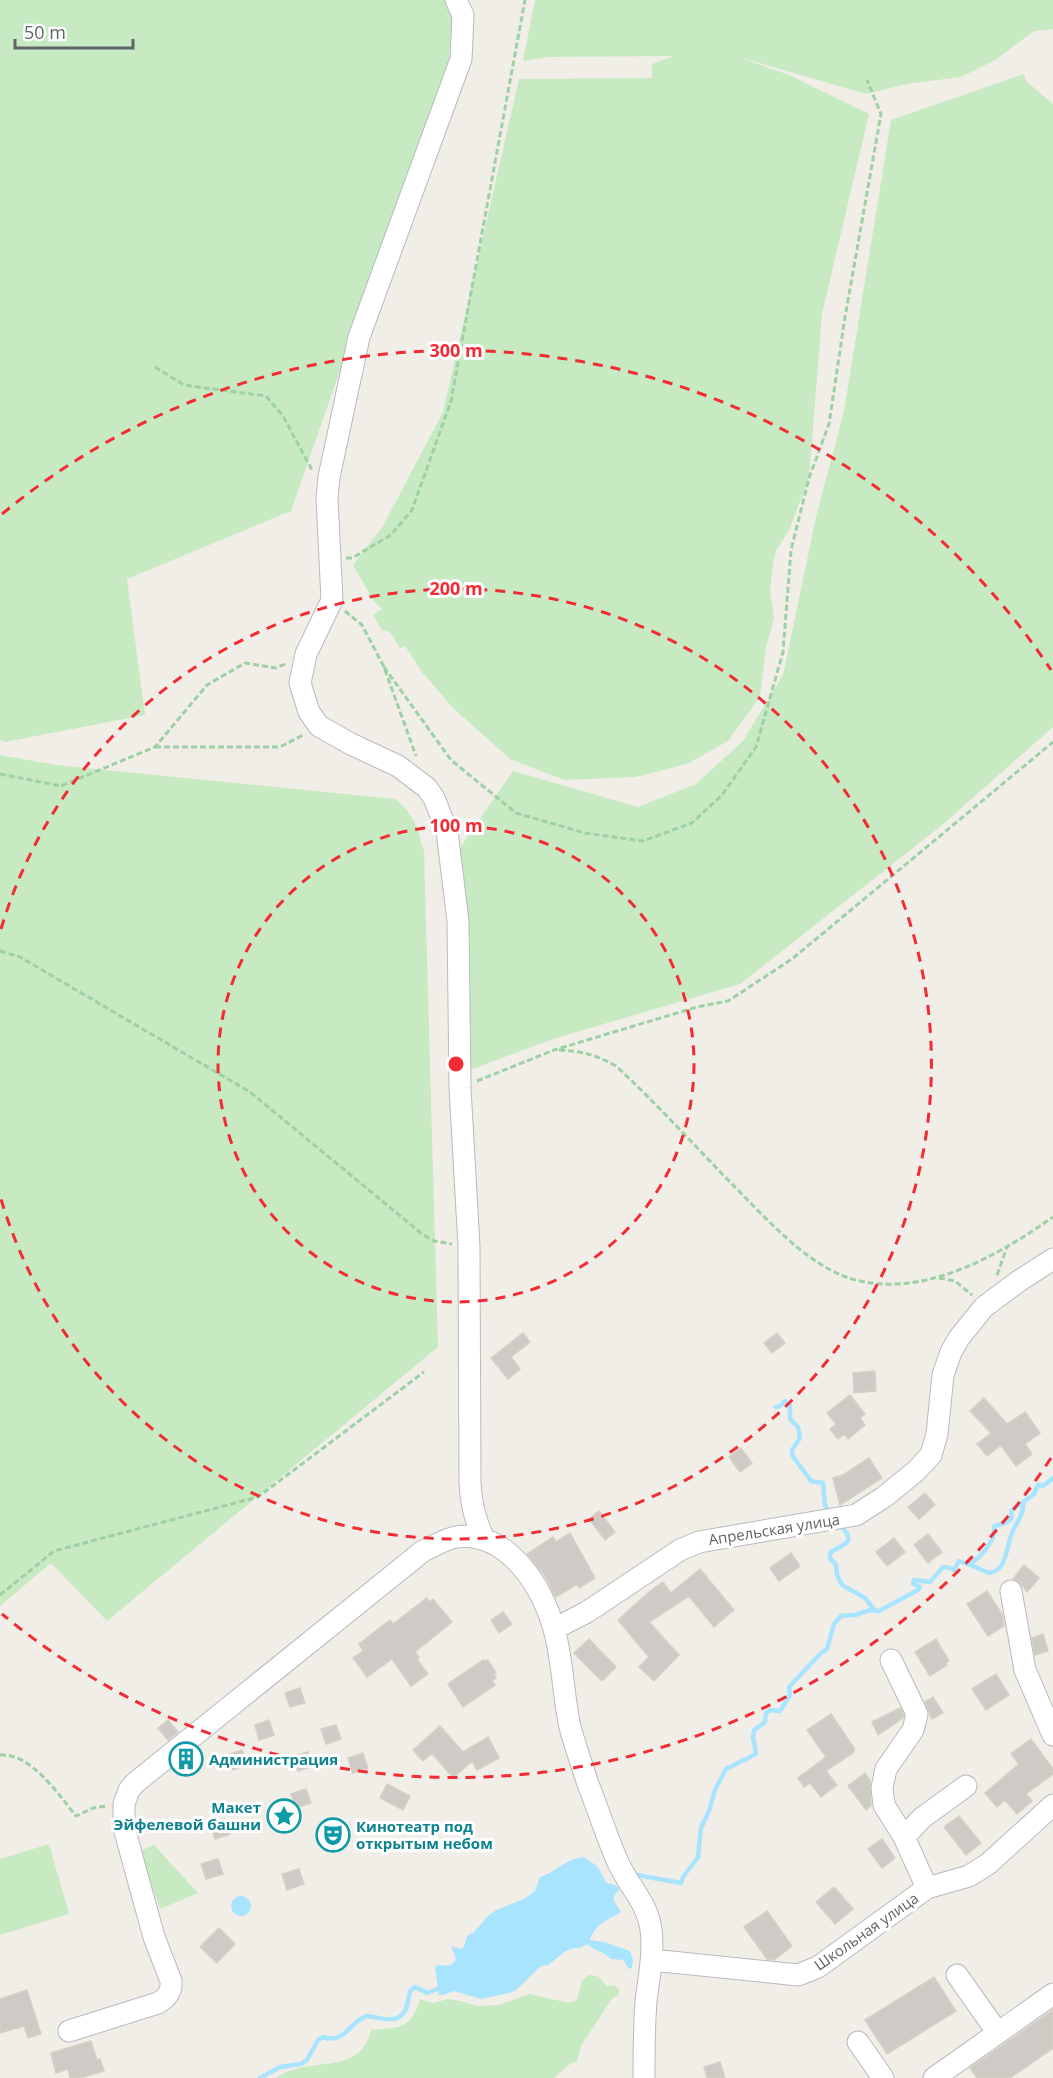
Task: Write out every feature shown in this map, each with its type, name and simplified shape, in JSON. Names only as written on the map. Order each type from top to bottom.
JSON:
[{"type":"street","points":[[456,0],[463,15],[461,59],[359,337],[329,477],[327,498],[332,600],[306,654],[300,683],[309,712],[320,726],[351,744],[398,766],[427,788],[434,798],[447,831],[456,909],[460,1088],[469,1246],[470,1483],[473,1509],[485,1540]]},
{"type":"street","name":"Апрельская улица","points":[[555,1629],[587,1612],[680,1550],[699,1542],[856,1515],[884,1497],[916,1471],[931,1455],[937,1434],[945,1366],[959,1338],[984,1307],[1053,1259]]},
{"type":"street","points":[[69,2031],[158,2003],[164,2000],[171,1988],[171,1981],[154,1937],[124,1828],[123,1813],[126,1796],[135,1783],[423,1551],[459,1537],[485,1540],[508,1553],[527,1573],[555,1629],[571,1728],[587,1781],[618,1863],[641,1898],[651,1928],[652,1960],[645,2015],[644,2078]]},
{"type":"street","points":[[1011,1591],[1025,1670],[1053,1735]]},
{"type":"street","points":[[891,1660],[917,1713],[913,1730],[886,1769],[882,1788],[884,1805],[904,1837],[927,1888]]},
{"type":"street","points":[[904,1837],[922,1818],[966,1786]]},
{"type":"street","name":"Школьная улица","points":[[652,1960],[798,1975],[818,1967],[927,1888],[969,1876],[988,1864],[1053,1805]]},
{"type":"street","points":[[957,1975],[998,2033]]},
{"type":"street","points":[[934,2078],[1053,1994]]},
{"type":"street","points":[[858,2042],[883,2078]]},
{"type":"path","points":[[329,558],[352,558],[391,535],[412,510],[451,400],[525,0]]},
{"type":"path","points":[[384,667],[451,760],[516,813],[585,833],[643,841],[692,823],[722,795],[756,747],[783,652],[791,550],[809,478],[829,424],[844,317],[880,114],[867,80]]},
{"type":"path","points":[[155,367],[184,385],[266,396],[283,416],[327,498]]},
{"type":"path","points":[[332,600],[362,625],[384,667],[427,788]]},
{"type":"path","points":[[155,747],[207,685],[245,663],[276,668],[306,654]]},
{"type":"path","points":[[0,774],[61,786],[155,747],[279,747],[320,726]]},
{"type":"path","points":[[460,1088],[554,1050],[697,1007],[728,1001],[792,959],[1053,742]]},
{"type":"path","points":[[0,951],[20,957],[250,1092],[427,1238],[469,1246]]},
{"type":"path","points":[[554,1050],[592,1054],[616,1066],[776,1228],[823,1265],[842,1276],[875,1284],[897,1284],[936,1277],[969,1266],[1053,1217]]},
{"type":"path","points":[[936,1277],[960,1284],[984,1307]]},
{"type":"path","points":[[0,1595],[54,1551],[258,1497],[424,1372]]},
{"type":"path","points":[[0,1754],[16,1757],[28,1763],[76,1816],[103,1806],[123,1813]]},
{"type":"green space","points":[[0,0],[450,0],[453,4],[449,58],[291,511],[127,579],[145,715],[5,742],[0,740]]},
{"type":"green space","points":[[535,0],[1053,0],[1053,29],[1034,31],[997,59],[961,77],[907,84],[866,94],[739,57],[789,75],[869,114],[822,314],[809,478],[790,528],[776,551],[773,563],[770,590],[774,618],[766,647],[760,697],[728,741],[687,764],[636,777],[564,780],[510,759],[453,708],[422,672],[405,646],[400,648],[390,632],[382,630],[373,615],[382,609],[373,600],[353,565],[383,526],[443,412],[519,79],[652,78],[652,64],[674,56],[550,57],[523,61]]},
{"type":"green space","points":[[1024,74],[1026,81],[1053,104],[1053,727],[941,826],[740,984],[553,1039],[470,1070],[459,849],[513,771],[638,807],[696,784],[743,741],[783,675],[816,517],[844,411],[891,120]]},
{"type":"green space","points":[[0,755],[56,765],[395,799],[411,816],[424,851],[438,1347],[107,1621],[51,1563],[0,1606]]},
{"type":"green space","points":[[49,1844],[69,1914],[0,1935],[0,1859]]},
{"type":"green space","points":[[154,1845],[198,1893],[160,1909],[140,1851]]},
{"type":"green space","points":[[588,1975],[598,1976],[607,1986],[614,1985],[619,1989],[618,1995],[611,2000],[581,2046],[577,2061],[554,2078],[276,2078],[290,2071],[345,2060],[356,2054],[365,2045],[371,2030],[397,2027],[408,2022],[413,2017],[420,1999],[433,2003],[448,1999],[478,2006],[499,2005],[529,1994],[569,2003],[577,2000],[582,1981]]},
{"type":"water","points":[[584,1857],[597,1866],[607,1883],[619,1888],[614,1901],[621,1912],[599,1926],[590,1940],[630,1951],[633,1960],[632,1968],[629,1969],[623,1960],[611,1959],[587,1944],[581,1948],[566,1951],[548,1965],[541,1966],[516,1990],[509,1993],[481,1999],[454,1991],[439,1995],[435,1967],[453,1963],[456,1958],[451,1946],[460,1949],[464,1947],[467,1936],[474,1932],[488,1916],[496,1910],[524,1899],[535,1891],[540,1877],[571,1860]]},
{"type":"water","points":[[241,1896],[248,1899],[251,1906],[248,1913],[241,1916],[234,1913],[231,1906],[234,1899]]},
{"type":"building","points":[[523,1333],[530,1342],[511,1357],[520,1369],[508,1379],[491,1358]]},
{"type":"building","points":[[777,1333],[785,1343],[772,1353],[764,1343]]},
{"type":"building","points":[[875,1371],[876,1391],[854,1393],[853,1373]]},
{"type":"building","points":[[850,1395],[865,1414],[860,1418],[865,1425],[848,1439],[844,1434],[838,1439],[830,1429],[836,1424],[827,1413]]},
{"type":"building","points":[[984,1398],[1007,1424],[1025,1412],[1040,1433],[1025,1444],[1032,1454],[1016,1466],[1001,1445],[987,1456],[977,1444],[991,1433],[970,1411]]},
{"type":"building","points":[[741,1448],[752,1463],[740,1472],[729,1457]]},
{"type":"building","points":[[869,1458],[882,1478],[840,1505],[833,1478],[843,1475]]},
{"type":"building","points":[[925,1493],[935,1505],[919,1519],[908,1507]]},
{"type":"building","points":[[599,1511],[615,1532],[605,1540],[589,1519]]},
{"type":"building","points":[[570,1533],[595,1578],[579,1588],[577,1584],[556,1597],[543,1573],[527,1554],[553,1537],[556,1542]]},
{"type":"building","points":[[928,1534],[942,1552],[928,1563],[914,1545]]},
{"type":"building","points":[[894,1538],[905,1552],[887,1566],[876,1552]]},
{"type":"building","points":[[791,1553],[800,1566],[779,1581],[770,1568]]},
{"type":"building","points":[[1024,1565],[1039,1578],[1027,1592],[1020,1582],[1013,1579]]},
{"type":"building","points":[[700,1569],[734,1610],[714,1627],[689,1596],[649,1622],[679,1655],[654,1681],[639,1667],[649,1657],[618,1620],[663,1582],[671,1593]]},
{"type":"building","points":[[987,1591],[1002,1614],[1004,1626],[988,1636],[967,1604]]},
{"type":"building","points":[[427,1598],[429,1602],[433,1599],[452,1622],[415,1652],[419,1657],[417,1659],[428,1674],[411,1686],[392,1659],[367,1677],[353,1658],[363,1651],[359,1644],[390,1620],[393,1624]]},
{"type":"building","points":[[503,1612],[512,1624],[499,1633],[491,1620]]},
{"type":"building","points":[[1043,1634],[1048,1651],[1035,1655],[1032,1638]]},
{"type":"building","points":[[589,1639],[616,1667],[602,1681],[574,1653]]},
{"type":"building","points":[[936,1639],[949,1661],[947,1665],[930,1676],[915,1652]]},
{"type":"building","points":[[483,1660],[488,1660],[496,1673],[494,1674],[496,1678],[492,1681],[495,1685],[463,1707],[448,1684]]},
{"type":"building","points":[[996,1674],[1009,1695],[986,1710],[972,1689]]},
{"type":"building","points":[[300,1688],[305,1703],[290,1707],[285,1693]]},
{"type":"building","points":[[933,1697],[943,1713],[932,1719],[925,1702]]},
{"type":"building","points":[[900,1708],[904,1715],[903,1718],[878,1735],[872,1722]]},
{"type":"building","points":[[831,1714],[854,1748],[854,1752],[826,1771],[837,1785],[821,1797],[810,1783],[804,1787],[798,1778],[826,1757],[807,1730]]},
{"type":"building","points":[[168,1720],[178,1732],[168,1740],[158,1728]]},
{"type":"building","points":[[269,1720],[274,1735],[259,1740],[255,1725]]},
{"type":"building","points":[[336,1725],[341,1739],[326,1744],[321,1729]]},
{"type":"building","points":[[440,1726],[463,1752],[488,1737],[499,1758],[477,1770],[472,1761],[453,1778],[432,1753],[423,1761],[413,1750]]},
{"type":"building","points":[[1031,1739],[1053,1769],[1053,1774],[1026,1794],[1032,1801],[1017,1814],[1005,1800],[997,1807],[985,1793],[1019,1764],[1011,1754]]},
{"type":"building","points":[[242,1750],[247,1765],[232,1770],[227,1755]]},
{"type":"building","points":[[194,1752],[199,1758],[182,1770],[178,1765]]},
{"type":"building","points":[[308,1752],[313,1766],[298,1771],[293,1756]]},
{"type":"building","points":[[363,1753],[368,1768],[353,1773],[348,1758]]},
{"type":"building","points":[[865,1773],[870,1781],[871,1806],[866,1810],[848,1786]]},
{"type":"building","points":[[387,1784],[410,1796],[403,1810],[380,1798]]},
{"type":"building","points":[[306,1789],[311,1803],[296,1808],[291,1794]]},
{"type":"building","points":[[959,1816],[981,1843],[966,1855],[944,1827]]},
{"type":"building","points":[[225,1819],[230,1834],[215,1839],[210,1824]]},
{"type":"building","points":[[882,1839],[895,1858],[882,1868],[868,1849]]},
{"type":"building","points":[[218,1859],[223,1874],[206,1879],[201,1864]]},
{"type":"building","points":[[299,1869],[304,1884],[287,1890],[282,1874]]},
{"type":"building","points":[[834,1887],[853,1909],[835,1924],[816,1902]]},
{"type":"building","points":[[767,1911],[792,1946],[774,1960],[767,1959],[744,1927]]},
{"type":"building","points":[[219,1928],[235,1944],[217,1963],[200,1947]]},
{"type":"building","points":[[934,1977],[956,2011],[887,2054],[865,2020]]},
{"type":"building","points":[[27,1990],[41,2034],[28,2038],[24,2026],[0,2033],[0,1999]]},
{"type":"building","points":[[1053,2010],[1053,2048],[1010,2078],[977,2078],[970,2068]]},
{"type":"building","points":[[91,2041],[97,2060],[100,2059],[104,2071],[80,2078],[70,2078],[68,2069],[56,2073],[51,2053]]},
{"type":"building","points":[[720,2062],[725,2078],[707,2078],[704,2067]]},
{"type":"waterway","points":[[776,1407],[785,1401],[790,1405],[790,1419],[798,1427],[800,1438],[792,1450],[792,1455],[811,1481],[823,1483],[825,1505],[829,1513]]},
{"type":"waterway","points":[[970,1565],[989,1573],[1000,1567],[1021,1514],[1023,1502],[1034,1494],[1038,1485],[1043,1486],[1053,1478]]},
{"type":"waterway","points":[[637,1875],[681,1883],[698,1857],[701,1828],[715,1790],[726,1769],[756,1754],[754,1730],[765,1722],[766,1713],[770,1710],[780,1711],[790,1695],[789,1687],[827,1649],[834,1624],[841,1616],[855,1615],[870,1610],[879,1611],[918,1590],[920,1587],[913,1584],[914,1580],[930,1582],[943,1567],[954,1570],[959,1561],[970,1565],[990,1543],[994,1526],[1011,1519],[1012,1510],[1023,1502]]},
{"type":"waterway","points":[[839,1524],[848,1539],[844,1545],[830,1553],[830,1558],[836,1565],[837,1575],[842,1585],[865,1598],[874,1609]]},
{"type":"waterway","points":[[260,2078],[280,2067],[301,2064],[307,2060],[318,2040],[323,2037],[341,2036],[366,2016],[389,2019],[398,2017],[406,2009],[410,1992],[415,1987],[427,1993],[442,1987]]},
{"type":"place","name":"Администрация","points":[[186,1759]]},
{"type":"place","name":"Макет Эйфелевой башни","points":[[284,1816]]},
{"type":"place","name":"Кинотеатр под открытым небом","points":[[333,1835]]}]
